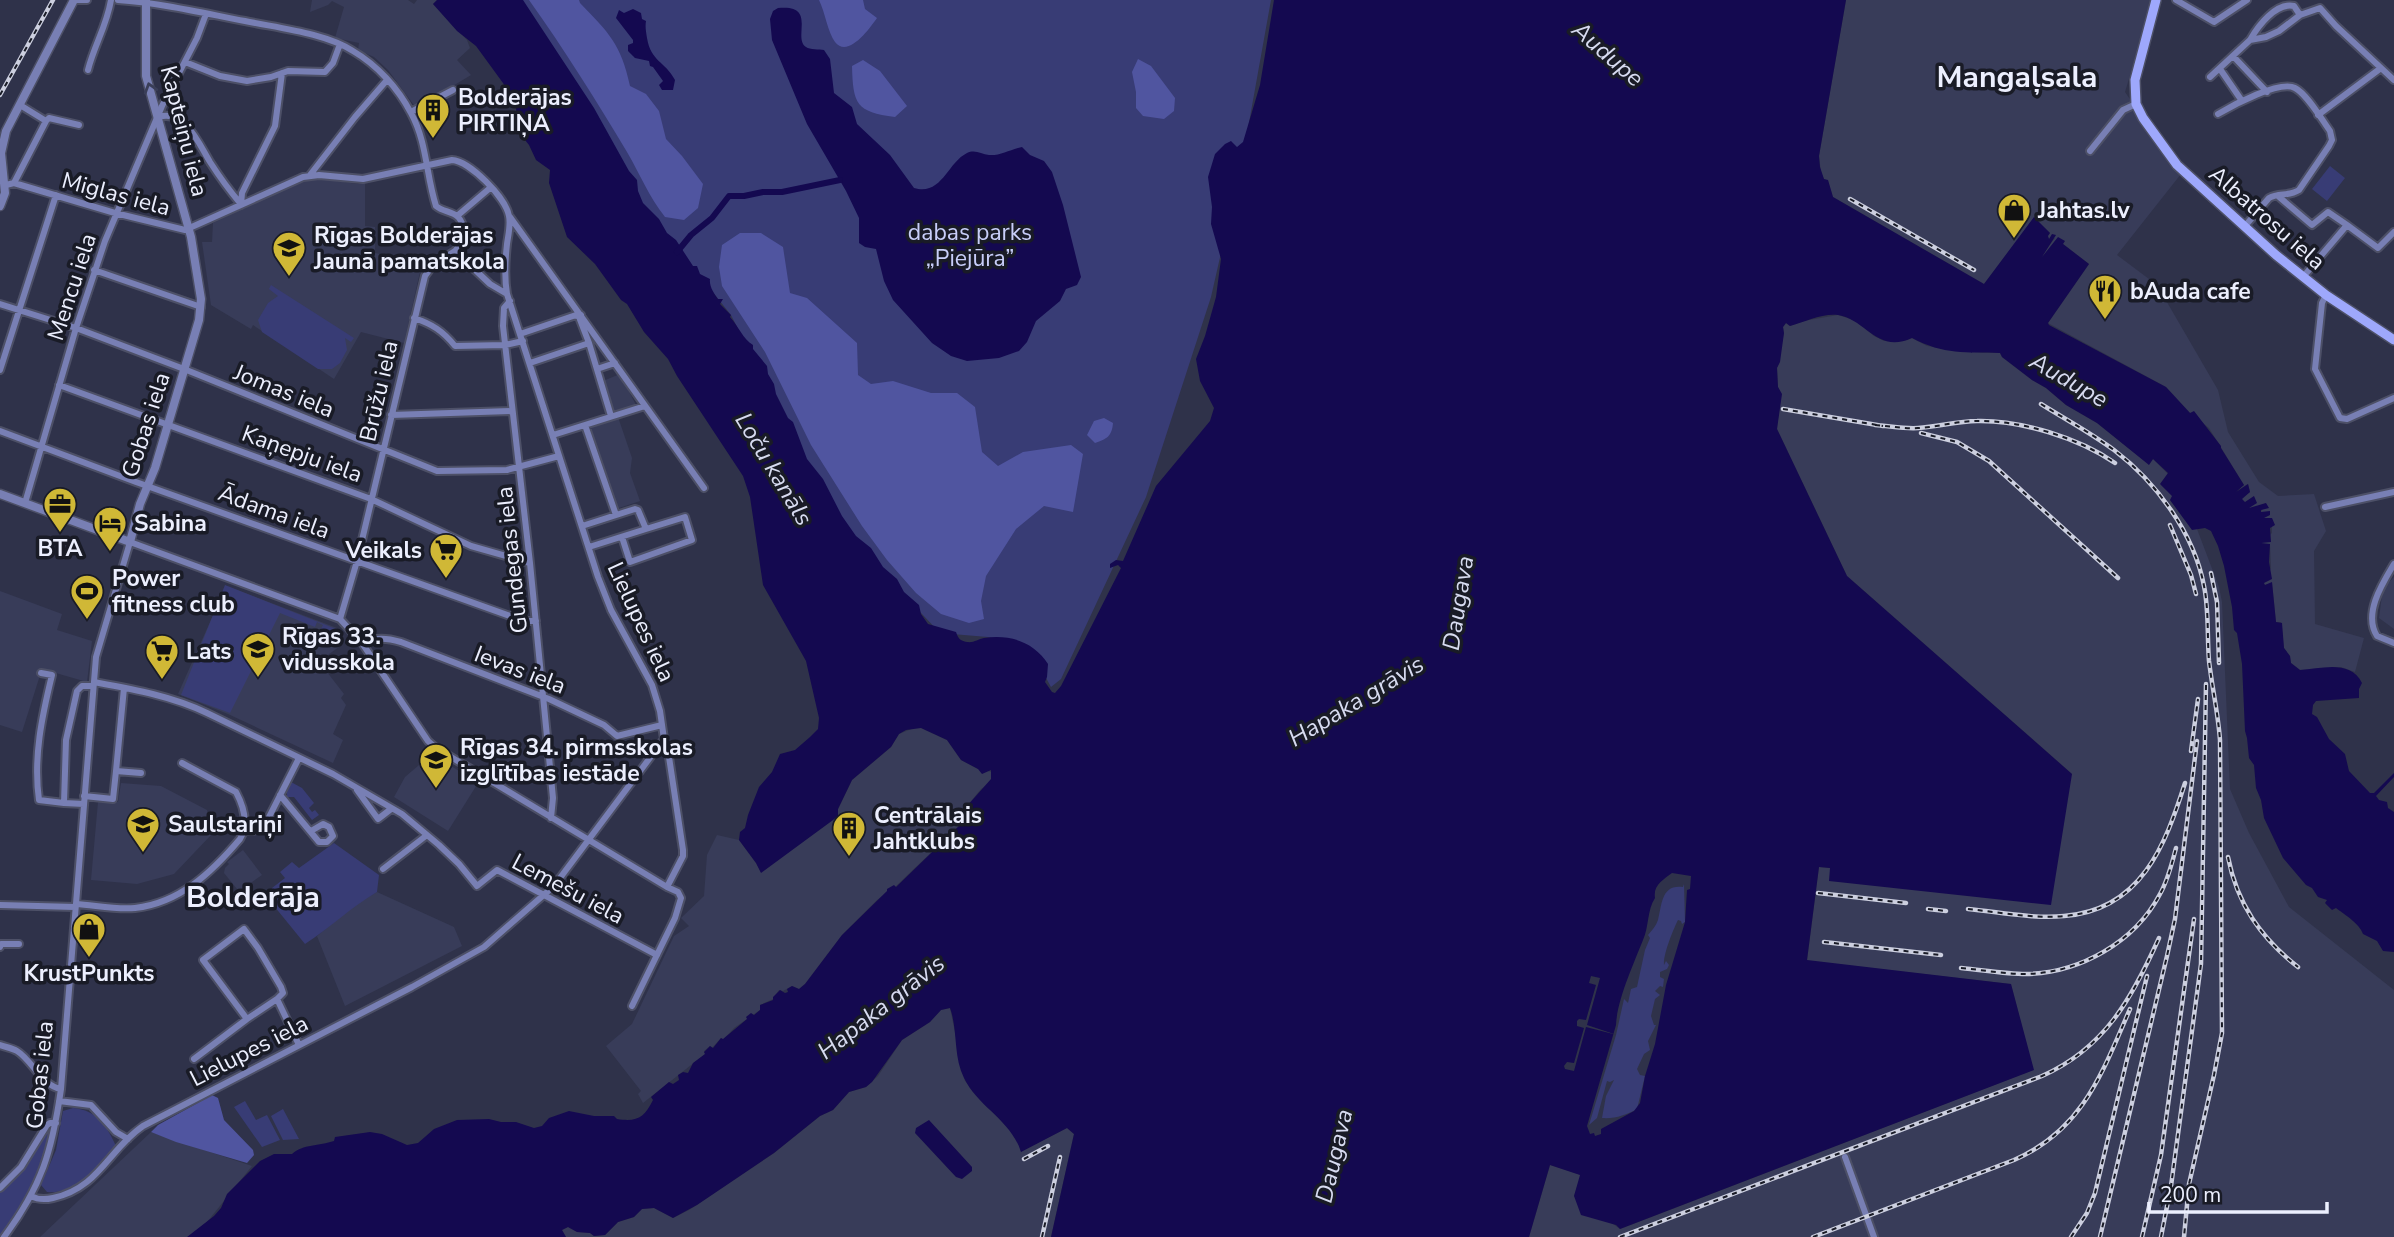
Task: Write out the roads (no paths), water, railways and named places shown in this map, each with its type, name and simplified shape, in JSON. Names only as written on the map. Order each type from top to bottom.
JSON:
[{"type":"main road","points":[[2136,103],[2135,80],[2154,1]]},
{"type":"main road","name":"Albatrosu iela","points":[[2136,103],[2143,118],[2177,165],[2302,277],[2394,341]]},
{"type":"street","points":[[10,184],[1,153],[6,131],[74,0],[87,0]]},
{"type":"street","points":[[88,70],[108,18],[111,0]]},
{"type":"street","points":[[118,0],[146,1],[294,31],[340,44],[359,55],[387,80],[411,112],[428,165],[436,205],[460,219],[463,231],[461,245],[455,251],[508,298]]},
{"type":"street","points":[[2176,0],[2214,22],[2247,0]]},
{"type":"street","name":"Kapteiņu iela","points":[[146,1],[146,76],[189,228]]},
{"type":"street","points":[[2210,77],[2281,7],[2294,6],[2300,15]]},
{"type":"street","points":[[2250,40],[2266,37],[2300,15],[2320,8],[2394,80]]},
{"type":"street","name":"Mencu iela","points":[[25,503],[94,270],[115,213],[201,30],[206,14]]},
{"type":"street","points":[[185,62],[220,76],[247,81],[299,70],[325,72],[333,63],[340,44]]},
{"type":"street","points":[[2233,56],[2267,92]]},
{"type":"street","points":[[2318,115],[2381,68]]},
{"type":"street","points":[[2220,69],[2242,101]]},
{"type":"street","points":[[241,205],[242,193],[275,126],[282,73]]},
{"type":"street","points":[[310,175],[387,80]]},
{"type":"street","points":[[2218,114],[2242,101],[2287,85],[2298,89],[2330,131],[2332,140],[2299,190],[2291,195],[2269,198],[2245,226]]},
{"type":"street","points":[[411,112],[453,90]]},
{"type":"street","points":[[2090,151],[2123,110],[2136,103]]},
{"type":"street","points":[[20,105],[46,121]]},
{"type":"street","points":[[159,117],[167,114],[174,117],[195,135],[208,159],[241,205]]},
{"type":"street","points":[[0,206],[46,121],[49,118],[79,125]]},
{"type":"street","points":[[428,165],[458,160],[471,168],[490,188],[704,488]]},
{"type":"street","name":"Miglas iela","points":[[10,184],[179,229],[189,228],[310,175],[363,179],[428,165]]},
{"type":"street","points":[[457,216],[490,188]]},
{"type":"street","points":[[0,370],[56,195]]},
{"type":"street","points":[[2277,196],[2312,225],[2328,212],[2378,248],[2394,232]]},
{"type":"street","name":"Lielupes iela","points":[[31,1196],[47,1199],[76,1190],[101,1171],[143,1126],[475,954],[544,895],[566,872],[664,739],[660,711],[652,685],[611,610],[508,298],[504,270],[509,216]]},
{"type":"street","points":[[2302,277],[2347,225]]},
{"type":"street","name":"Gobas iela","points":[[4,1237],[31,1196],[49,1155],[56,1123],[96,657],[201,307],[189,228]]},
{"type":"street","name":"Brūžu iela","points":[[340,619],[357,561],[425,276],[433,265],[455,251]]},
{"type":"street","points":[[94,270],[201,307]]},
{"type":"street","points":[[2326,295],[2322,303],[2315,369],[2340,418],[2347,419],[2394,398]]},
{"type":"street","name":"Gundegas iela","points":[[508,298],[503,314],[505,345],[544,697],[553,797],[551,818]]},
{"type":"street","name":"Jomas iela","points":[[0,304],[76,328],[184,369],[419,466],[443,472],[492,472],[519,468],[559,456]]},
{"type":"street","points":[[414,318],[441,330],[455,346],[505,345],[576,315],[580,316]]},
{"type":"street","points":[[580,316],[611,416]]},
{"type":"street","points":[[530,363],[589,343]]},
{"type":"street","points":[[597,369],[615,363]]},
{"type":"street","name":"Kaņepju iela","points":[[59,385],[371,499],[471,545],[530,563]]},
{"type":"street","points":[[553,435],[645,406]]},
{"type":"street","points":[[391,415],[512,411]]},
{"type":"street","points":[[585,425],[616,514]]},
{"type":"street","name":"Ādama iela","points":[[0,431],[524,621],[536,621]]},
{"type":"street","points":[[2325,507],[2394,492]]},
{"type":"street","points":[[0,494],[340,619],[362,643],[428,741],[436,748],[678,892],[680,904],[632,1006]]},
{"type":"street","points":[[582,526],[635,509],[638,510],[646,529]]},
{"type":"street","points":[[589,547],[685,517],[692,540],[630,562],[622,537]]},
{"type":"street","points":[[2394,564],[2381,586],[2371,622],[2377,636],[2394,643]]},
{"type":"street","name":"Ievas iela","points":[[362,643],[372,639],[392,640],[544,697],[594,719],[617,736],[662,725]]},
{"type":"street","points":[[41,673],[52,676],[37,754],[39,800],[64,803],[113,799],[124,688]]},
{"type":"street","points":[[64,803],[66,740],[71,711],[79,688],[94,684]]},
{"type":"street","name":"Lemešu iela","points":[[94,684],[124,688],[193,706],[354,786],[402,814],[459,864],[477,886],[498,870],[657,956]]},
{"type":"street","points":[[664,739],[683,850],[683,856],[667,887]]},
{"type":"street","points":[[245,831],[253,831],[266,823],[299,758]]},
{"type":"street","points":[[0,905],[133,908],[184,892],[233,848],[245,831],[245,818],[236,792],[182,763]]},
{"type":"street","points":[[116,771],[141,773]]},
{"type":"street","points":[[354,786],[379,818],[391,809]]},
{"type":"street","points":[[280,795],[311,831]]},
{"type":"street","points":[[383,869],[427,835]]},
{"type":"street","points":[[194,1059],[283,993],[244,929],[203,960],[247,1019]]},
{"type":"street","points":[[0,947],[1,944],[19,944]]},
{"type":"street","points":[[277,999],[299,1045]]},
{"type":"street","points":[[0,1045],[16,1050],[48,1082],[61,1089]]},
{"type":"street","points":[[59,1101],[91,1105],[116,1132],[128,1139]]},
{"type":"street","points":[[0,1188],[22,1167],[47,1125],[56,1123]]},
{"type":"street","points":[[1845,1157],[1874,1237]]},
{"type":"water","points":[[437,0],[523,0],[594,108],[629,171],[637,180],[643,203],[676,240],[693,266],[697,266],[700,274],[710,279],[715,295],[718,299],[723,299],[720,304],[731,315],[746,340],[753,345],[753,349],[767,366],[776,394],[788,418],[793,422],[807,459],[823,479],[856,536],[871,548],[883,567],[897,579],[904,592],[919,605],[928,624],[956,632],[965,642],[994,637],[1021,641],[1036,650],[1048,664],[1045,682],[1055,693],[1121,568],[1118,565],[1110,568],[1110,564],[1116,560],[1123,561],[1156,486],[1210,421],[1214,408],[1200,381],[1196,359],[1216,297],[1221,259],[1211,224],[1208,177],[1215,154],[1225,144],[1231,141],[1237,147],[1243,142],[1260,85],[1274,0],[1846,0],[1819,156],[1824,179],[1828,180],[1833,197],[1984,284],[2034,217],[2050,233],[2049,239],[2052,234],[2056,235],[2042,257],[2058,237],[2089,264],[2049,325],[2166,387],[2190,413],[2194,411],[2221,446],[2244,485],[2236,492],[2248,484],[2250,492],[2242,499],[2245,502],[2254,496],[2257,503],[2249,508],[2266,503],[2269,508],[2261,510],[2270,511],[2270,515],[2264,518],[2272,518],[2275,525],[2270,528],[2271,542],[2261,543],[2270,544],[2272,579],[2264,583],[2265,585],[2272,582],[2276,622],[2282,623],[2284,648],[2291,663],[2300,670],[2343,668],[2357,676],[2362,683],[2359,698],[2316,701],[2312,714],[2317,717],[2329,739],[2345,754],[2349,771],[2370,793],[2374,793],[2394,773],[2394,777],[2376,796],[2387,802],[2388,808],[2394,812],[2394,952],[2383,951],[2377,941],[2363,934],[2355,923],[2336,908],[2332,910],[2325,903],[2327,900],[2318,897],[2312,888],[2306,885],[2283,858],[2264,818],[2256,788],[2254,765],[2249,758],[2242,664],[2224,566],[2211,531],[2205,528],[2192,530],[2170,500],[2172,496],[2160,484],[2168,473],[2153,459],[2149,465],[2097,423],[2032,380],[2000,353],[1945,350],[1912,338],[1890,342],[1848,318],[1826,315],[1790,326],[1786,323],[1783,327],[1777,368],[1778,387],[1782,394],[1777,429],[1847,576],[2072,774],[2051,905],[1829,881],[1830,868],[1819,867],[1807,960],[2011,984],[2034,1070],[1620,1229],[1616,1225],[1581,1215],[1574,1196],[1580,1175],[1550,1165],[1529,1237],[1051,1237],[1074,1134],[1067,1128],[1021,1152],[1010,1131],[977,1097],[964,1078],[958,1061],[950,1008],[941,1010],[930,1022],[902,1040],[866,1087],[849,1092],[833,1110],[820,1116],[774,1153],[673,1218],[654,1208],[642,1209],[634,1217],[618,1222],[605,1235],[594,1236],[568,1227],[562,1230],[566,1237],[187,1237],[214,1216],[227,1194],[260,1161],[274,1154],[292,1154],[306,1147],[334,1141],[335,1137],[370,1132],[407,1145],[418,1143],[434,1129],[457,1120],[489,1119],[516,1122],[534,1128],[542,1126],[549,1118],[569,1111],[594,1116],[614,1116],[624,1120],[643,1115],[653,1100],[651,1097],[669,1082],[673,1084],[679,1080],[678,1075],[688,1073],[693,1063],[705,1054],[710,1046],[713,1048],[751,1013],[754,1015],[760,1010],[760,1005],[773,1000],[780,990],[785,993],[792,986],[799,989],[805,984],[842,935],[887,889],[894,885],[896,887],[960,825],[967,806],[991,779],[991,770],[982,774],[961,760],[947,740],[921,728],[906,730],[899,734],[891,747],[852,780],[838,809],[838,816],[761,873],[739,840],[740,832],[745,828],[759,787],[772,772],[780,754],[795,750],[810,737],[818,729],[819,718],[806,661],[763,585],[750,497],[743,476],[668,359],[644,332],[627,304],[621,300],[595,264],[567,237],[549,183],[550,170],[536,160],[529,145],[517,130],[516,106],[503,83],[476,46],[457,31],[433,4]],"holes":[[[1672,873],[1691,876],[1690,889],[1687,890],[1685,922],[1666,985],[1640,1103],[1634,1111],[1601,1129],[1601,1134],[1595,1136],[1594,1133],[1590,1134],[1587,1126],[1623,993],[1645,935],[1656,890],[1659,883]]]},
{"type":"water","points":[[790,8],[801,16],[802,43],[808,48],[824,50],[830,59],[834,93],[852,107],[857,124],[890,155],[914,188],[923,189],[938,183],[960,158],[973,151],[993,155],[1022,147],[1030,155],[1044,161],[1052,172],[1081,277],[1077,285],[1066,289],[1060,301],[1036,321],[1027,342],[1019,351],[999,358],[967,361],[951,356],[932,343],[893,300],[884,281],[876,249],[859,243],[859,218],[807,124],[772,40],[770,19],[773,11]]},
{"type":"water","points":[[633,9],[641,13],[642,19],[646,21],[649,46],[675,80],[673,90],[662,90],[659,85],[663,81],[649,61],[635,58],[628,51],[628,45],[633,43],[633,40],[616,18],[619,10],[624,13]]},
{"type":"water","points":[[929,1120],[972,1167],[972,1171],[962,1179],[956,1177],[915,1133],[916,1128]]},
{"type":"waterway","points":[[677,252],[691,235],[712,218],[729,196],[782,192],[840,180]]},
{"type":"railway","points":[[0,95],[53,0]]},
{"type":"railway","points":[[1850,199],[1974,270]]},
{"type":"railway","points":[[2041,404],[2114,450],[2158,493],[2192,547],[2206,595],[2209,661],[2220,740],[2222,1033],[2189,1184],[2184,1237]]},
{"type":"railway","points":[[1783,409],[1883,426]]},
{"type":"railway","points":[[1875,425],[1913,428],[1994,421],[2031,427],[2067,438],[2115,463]]},
{"type":"railway","points":[[1921,433],[1957,442],[1989,461],[2118,578]]},
{"type":"railway","points":[[2170,525],[2196,594]]},
{"type":"railway","points":[[2211,573],[2217,602],[2219,663]]},
{"type":"railway","points":[[2161,1237],[2171,1186],[2201,964],[2206,684]]},
{"type":"railway","points":[[2191,751],[2198,699]]},
{"type":"railway","points":[[2100,1237],[2175,919],[2197,741]]},
{"type":"railway","points":[[1968,909],[2052,917],[2090,911],[2113,902],[2131,888],[2146,871],[2168,830],[2185,783]]},
{"type":"railway","points":[[1961,968],[2018,974],[2046,972],[2066,968],[2104,952],[2136,927],[2149,911],[2165,883],[2176,848]]},
{"type":"railway","points":[[2228,857],[2238,890],[2252,919],[2273,944],[2298,967]]},
{"type":"railway","points":[[1818,893],[1906,903]]},
{"type":"railway","points":[[1928,909],[1946,911]]},
{"type":"railway","points":[[2142,1237],[2161,1155],[2194,919]]},
{"type":"railway","points":[[1620,1237],[2042,1076],[2064,1064],[2100,1036],[2114,1019],[2127,1001],[2159,938]]},
{"type":"railway","points":[[1824,942],[1941,955]]},
{"type":"railway","points":[[2071,1237],[2087,1213],[2095,1193],[2147,976]]},
{"type":"railway","points":[[1813,1237],[2014,1160],[2038,1148],[2074,1116],[2087,1097],[2110,1055],[2130,1009]]},
{"type":"railway","points":[[1024,1159],[1048,1146]]},
{"type":"railway","points":[[1042,1237],[1060,1157]]},
{"type":"place","name":"Bolderājas PIRTIŅA","points":[[433,140]]},
{"type":"place","name":"Jahtas.lv","points":[[2014,240]]},
{"type":"place","name":"Rīgas Bolderājas Jaunā pamatskola","points":[[289,278]]},
{"type":"place","name":"bAuda cafe","points":[[2105,321]]},
{"type":"place","name":"BTA","points":[[60,534]]},
{"type":"place","name":"Sabina","points":[[110,553]]},
{"type":"place","name":"Veikals","points":[[446,580]]},
{"type":"place","name":"Power fitness club","points":[[87,621]]},
{"type":"place","name":"Rīgas 33. vidusskola","points":[[258,679]]},
{"type":"place","name":"Lats","points":[[162,681]]},
{"type":"place","name":"Rīgas 34. pirmsskolas izglītības iestāde","points":[[436,790]]},
{"type":"place","name":"Saulstariņi","points":[[143,854]]},
{"type":"place","name":"Centrālais Jahtklubs","points":[[849,858]]},
{"type":"place","name":"KrustPunkts","points":[[89,959]]},
{"type":"district","name":"Mangaļsala","points":[[2017,77]]},
{"type":"district","name":"Bolderāja","points":[[253,897]]},
{"type":"water label","name":"Audupe","points":[[1608,54]]},
{"type":"water label","name":"Audupe","points":[[2069,380]]},
{"type":"water label","name":"Loču kanāls","points":[[774,469]]},
{"type":"water label","name":"Daugava","points":[[1458,603]]},
{"type":"water label","name":"Hapaka grāvis","points":[[1356,701]]},
{"type":"water label","name":"Hapaka grāvis","points":[[881,1007]]},
{"type":"water label","name":"Daugava","points":[[1334,1156]]},
{"type":"park label","name":"dabas parks „Piejūra”","points":[[970,245]]}]
